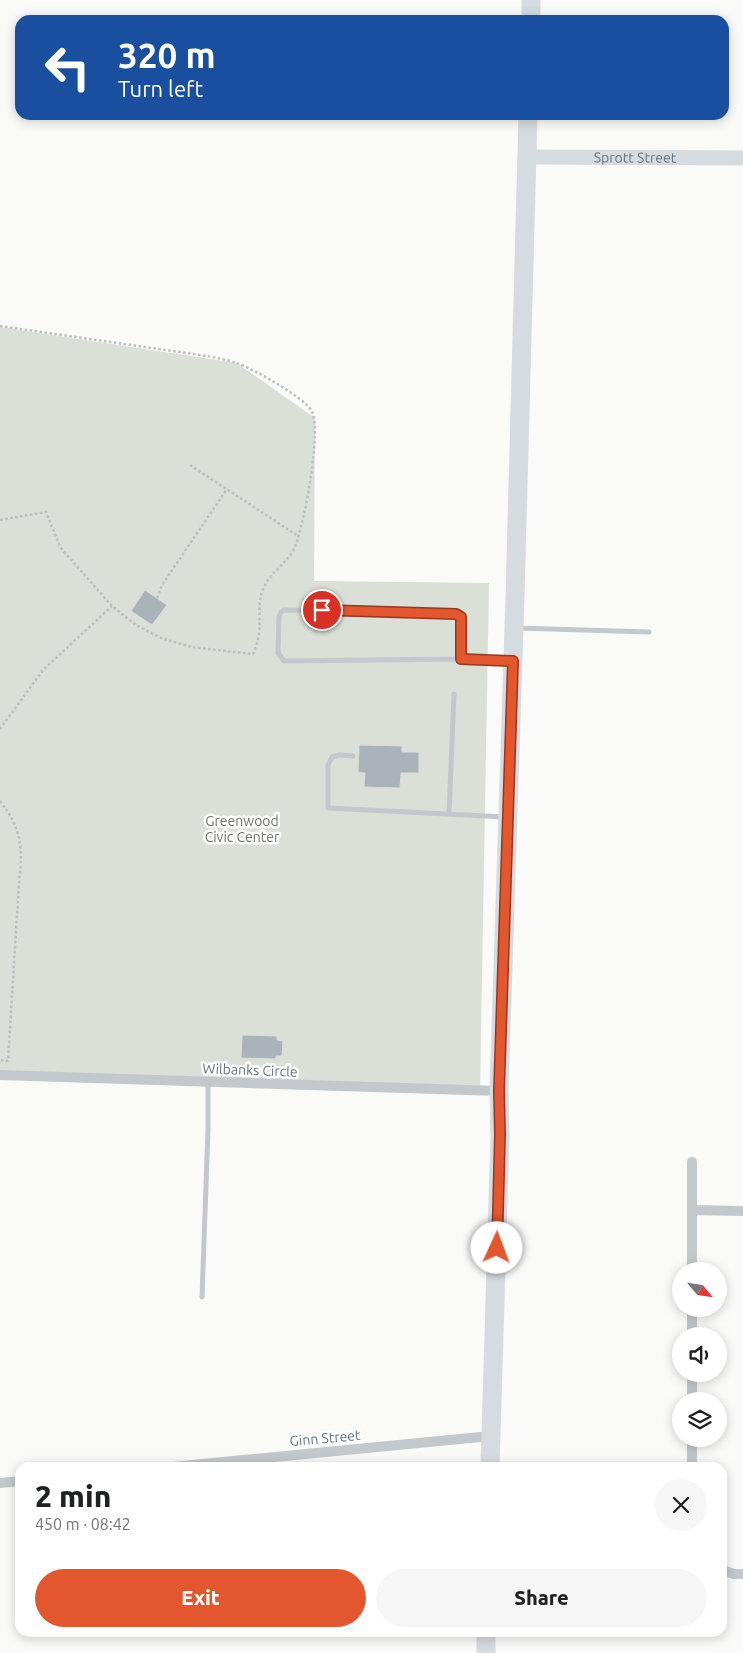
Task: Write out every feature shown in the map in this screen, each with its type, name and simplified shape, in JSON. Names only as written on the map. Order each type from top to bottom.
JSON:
[{"type":"highway","points":[[531,0],[531,15]]},
{"type":"highway","points":[[490,1462],[500,1134],[499,1091],[528,120]]},
{"type":"highway","points":[[486,1637],[486,1653]]},
{"type":"street","name":"Sprott Street","points":[[527,157],[743,158]]},
{"type":"street","name":"Wilbanks Circle","points":[[0,1075],[499,1091]]},
{"type":"street","points":[[692,1162],[692,1262]]},
{"type":"street","points":[[692,1210],[743,1210]]},
{"type":"street","name":"Ginn Street","points":[[224,1462],[491,1436]]},
{"type":"street","points":[[692,1447],[692,1462]]},
{"type":"street","points":[[0,1483],[15,1482]]},
{"type":"street","points":[[727,1572],[743,1574]]},
{"type":"lane","points":[[461,659],[462,625],[461,617],[456,614],[284,610],[279,617],[278,652],[284,661],[461,659],[513,661]]},
{"type":"lane","points":[[514,628],[648,632]]},
{"type":"lane","points":[[449,814],[454,694]]},
{"type":"lane","points":[[353,756],[339,755],[332,757],[328,764],[328,808],[508,817]]},
{"type":"lane","points":[[202,1297],[208,1139],[208,1082]]},
{"type":"path","points":[[0,326],[207,356],[237,364],[297,396],[311,410],[315,418],[309,493],[298,536],[290,556],[265,585],[261,594],[258,640],[253,654],[191,647],[161,638],[136,625],[112,606],[60,547],[46,512],[0,520]]},
{"type":"path","points":[[190,465],[298,536]]},
{"type":"path","points":[[157,598],[162,585],[227,489]]},
{"type":"path","points":[[0,729],[43,670],[60,652],[112,606]]},
{"type":"path","points":[[0,801],[12,819],[20,838],[22,861],[8,1061],[0,1060]]},
{"type":"green space","name":"Greenwood Civic Center","points":[[0,327],[237,363],[315,418],[314,581],[489,583],[480,1090],[0,1075]]},
{"type":"building","points":[[145,590],[167,605],[152,625],[131,611]]},
{"type":"building","points":[[359,745],[402,746],[402,752],[419,752],[419,773],[401,773],[400,788],[364,787],[365,773],[358,772]]},
{"type":"building","points":[[242,1035],[277,1036],[277,1040],[283,1041],[282,1056],[276,1056],[276,1059],[241,1058]]},
{"type":"route","points":[[322,610],[456,614],[461,617],[462,625],[461,659],[513,661],[499,1091],[500,1134],[497,1248]]}]
